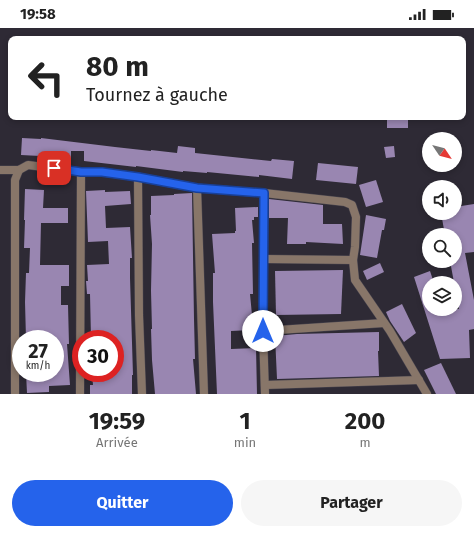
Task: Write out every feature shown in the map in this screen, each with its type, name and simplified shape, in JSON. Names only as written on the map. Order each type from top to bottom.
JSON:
[{"type":"street","points":[[15,394],[15,180],[20,170],[28,165],[81,172],[102,172],[197,188],[264,193],[344,202],[352,205],[356,217],[353,260],[355,280],[384,323],[427,394]]},
{"type":"street","points":[[0,170],[20,170]]},
{"type":"street","points":[[80,394],[81,172]]},
{"type":"street","points":[[138,177],[139,315],[142,394]]},
{"type":"street","points":[[197,188],[204,394]]},
{"type":"street","points":[[264,193],[263,331],[265,394]]},
{"type":"street","points":[[264,259],[353,260]]},
{"type":"street","points":[[263,331],[384,323]]},
{"type":"street","points":[[265,385],[419,380]]},
{"type":"building","points":[[387,120],[408,120],[408,128],[387,128]]},
{"type":"building","points":[[22,138],[41,138],[177,153],[178,146],[195,148],[195,153],[271,161],[272,159],[294,161],[292,179],[259,175],[259,177],[207,172],[183,172],[84,161],[84,151],[71,151],[71,159],[21,155]]},
{"type":"building","points":[[394,146],[395,157],[386,158],[384,147]]},
{"type":"building","points":[[318,163],[358,167],[356,184],[316,180]]},
{"type":"building","points":[[376,180],[383,202],[366,207],[359,185]]},
{"type":"building","points":[[25,189],[44,190],[43,208],[68,208],[68,223],[41,223],[40,265],[69,265],[69,286],[61,286],[61,305],[68,305],[69,344],[67,344],[70,385],[49,386],[49,392],[27,393],[26,382],[64,382],[64,330],[26,330],[26,273],[29,273],[30,248],[24,248]]},
{"type":"building","points":[[86,191],[130,191],[131,204],[105,206],[106,228],[130,227],[132,258],[130,258],[130,278],[133,375],[132,394],[90,394],[90,385],[93,385],[93,382],[124,382],[124,330],[91,330],[90,294],[87,294],[86,281],[88,281],[87,265],[109,264],[108,241],[88,242]]},
{"type":"building","points":[[192,193],[195,359],[193,359],[196,394],[155,394],[151,329],[151,196]]},
{"type":"building","points":[[269,199],[323,205],[323,224],[342,224],[343,244],[306,242],[306,244],[287,244],[288,218],[269,218]]},
{"type":"building","points":[[474,204],[474,252],[465,253],[474,300],[474,329],[469,330],[470,358],[440,359],[426,316],[462,316],[462,276],[453,276],[451,268],[462,268],[462,228],[444,228],[442,220],[462,220],[462,206]]},
{"type":"building","points":[[258,207],[258,217],[254,217],[254,220],[252,220],[254,243],[252,243],[253,294],[250,294],[252,330],[231,331],[231,349],[256,348],[257,394],[217,394],[213,302],[213,273],[215,273],[212,234],[235,233],[235,208]]},
{"type":"building","points":[[366,215],[386,219],[384,230],[382,230],[377,258],[360,255]]},
{"type":"building","points":[[380,263],[384,272],[367,280],[363,271]]},
{"type":"building","points":[[343,270],[341,314],[276,315],[275,271]]},
{"type":"building","points":[[430,271],[432,276],[422,276],[422,302],[414,277]]},
{"type":"building","points":[[402,304],[416,333],[404,342],[390,321],[386,312]]},
{"type":"building","points":[[379,332],[379,376],[277,379],[275,336]]},
{"type":"building","points":[[441,363],[456,394],[436,394],[424,370]]},
{"type":"route","points":[[54,168],[138,177],[197,188],[264,193],[263,331]]}]
